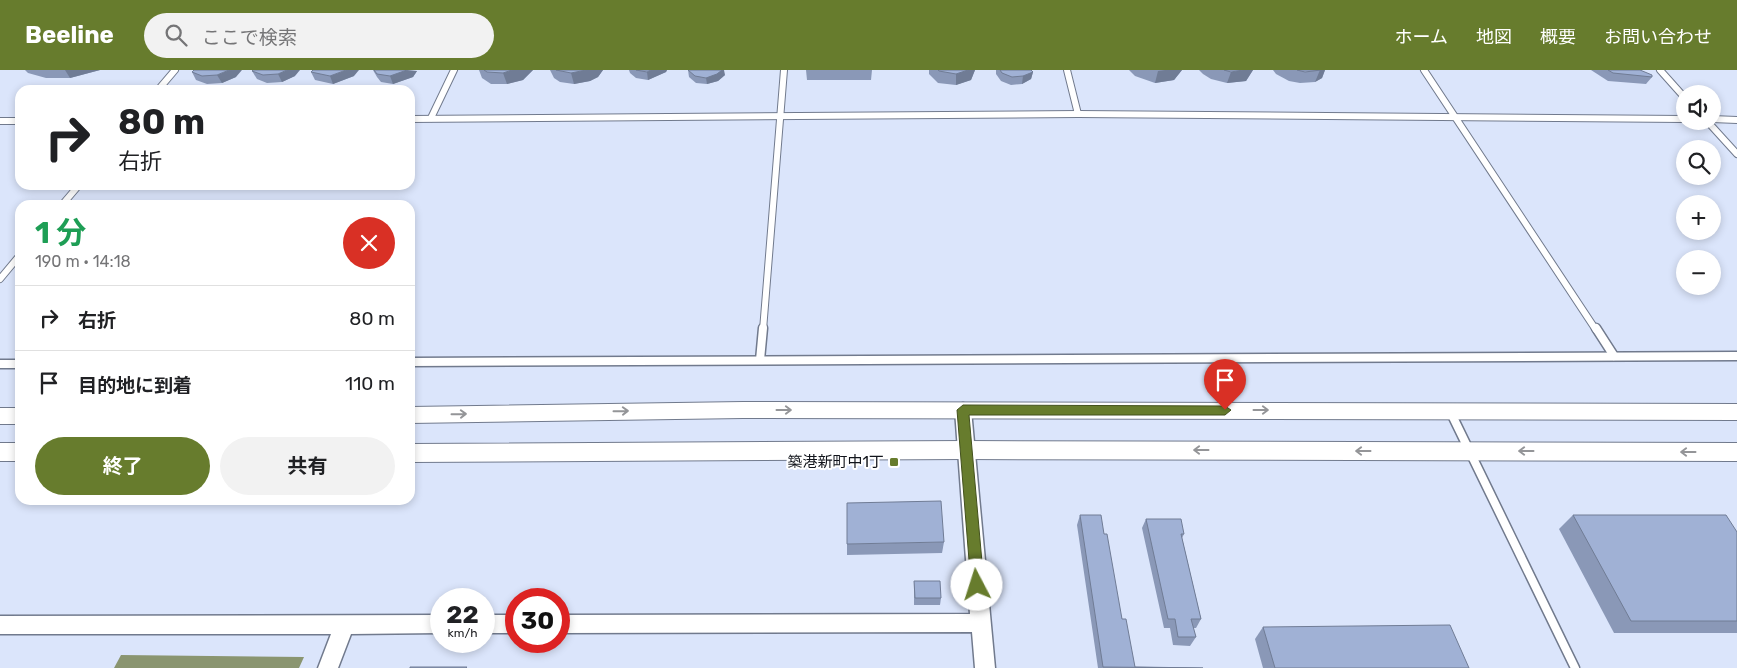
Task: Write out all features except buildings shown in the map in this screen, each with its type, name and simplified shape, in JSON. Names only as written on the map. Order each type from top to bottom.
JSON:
[{"type":"street","points":[[415,415],[743,410],[1737,412]]},
{"type":"street","points":[[963,410],[984,668]]},
{"type":"street","points":[[0,416],[15,416]]},
{"type":"street","points":[[415,453],[966,450],[1737,452]]},
{"type":"street","points":[[0,452],[15,452]]},
{"type":"street","points":[[570,624],[981,623]]},
{"type":"street","points":[[328,668],[344,624]]},
{"type":"street","points":[[0,625],[430,624]]},
{"type":"lane","points":[[162,85],[175,70]]},
{"type":"lane","points":[[431,118],[454,70]]},
{"type":"lane","points":[[760,360],[782,118],[784,70]]},
{"type":"lane","points":[[1067,70],[1078,114]]},
{"type":"lane","points":[[1424,70],[1614,356]]},
{"type":"lane","points":[[1660,70],[1676,88]]},
{"type":"lane","points":[[415,118],[782,118],[1078,114],[1676,119]]},
{"type":"lane","points":[[1721,120],[1737,120]]},
{"type":"lane","points":[[0,121],[15,121]]},
{"type":"lane","points":[[1715,130],[1737,154]]},
{"type":"lane","points":[[66,200],[75,190]]},
{"type":"lane","points":[[0,279],[15,261]]},
{"type":"lane","points":[[415,362],[1737,356]]},
{"type":"lane","points":[[0,364],[15,364]]},
{"type":"lane","points":[[1450,411],[1575,668]]},
{"type":"shaded area","points":[[121,655],[304,657],[299,668],[114,668]]},
{"type":"place","name":"築港新町中1丁","points":[[894,462]]},
{"type":"route","points":[[977,585],[963,410],[1225,410]]}]
